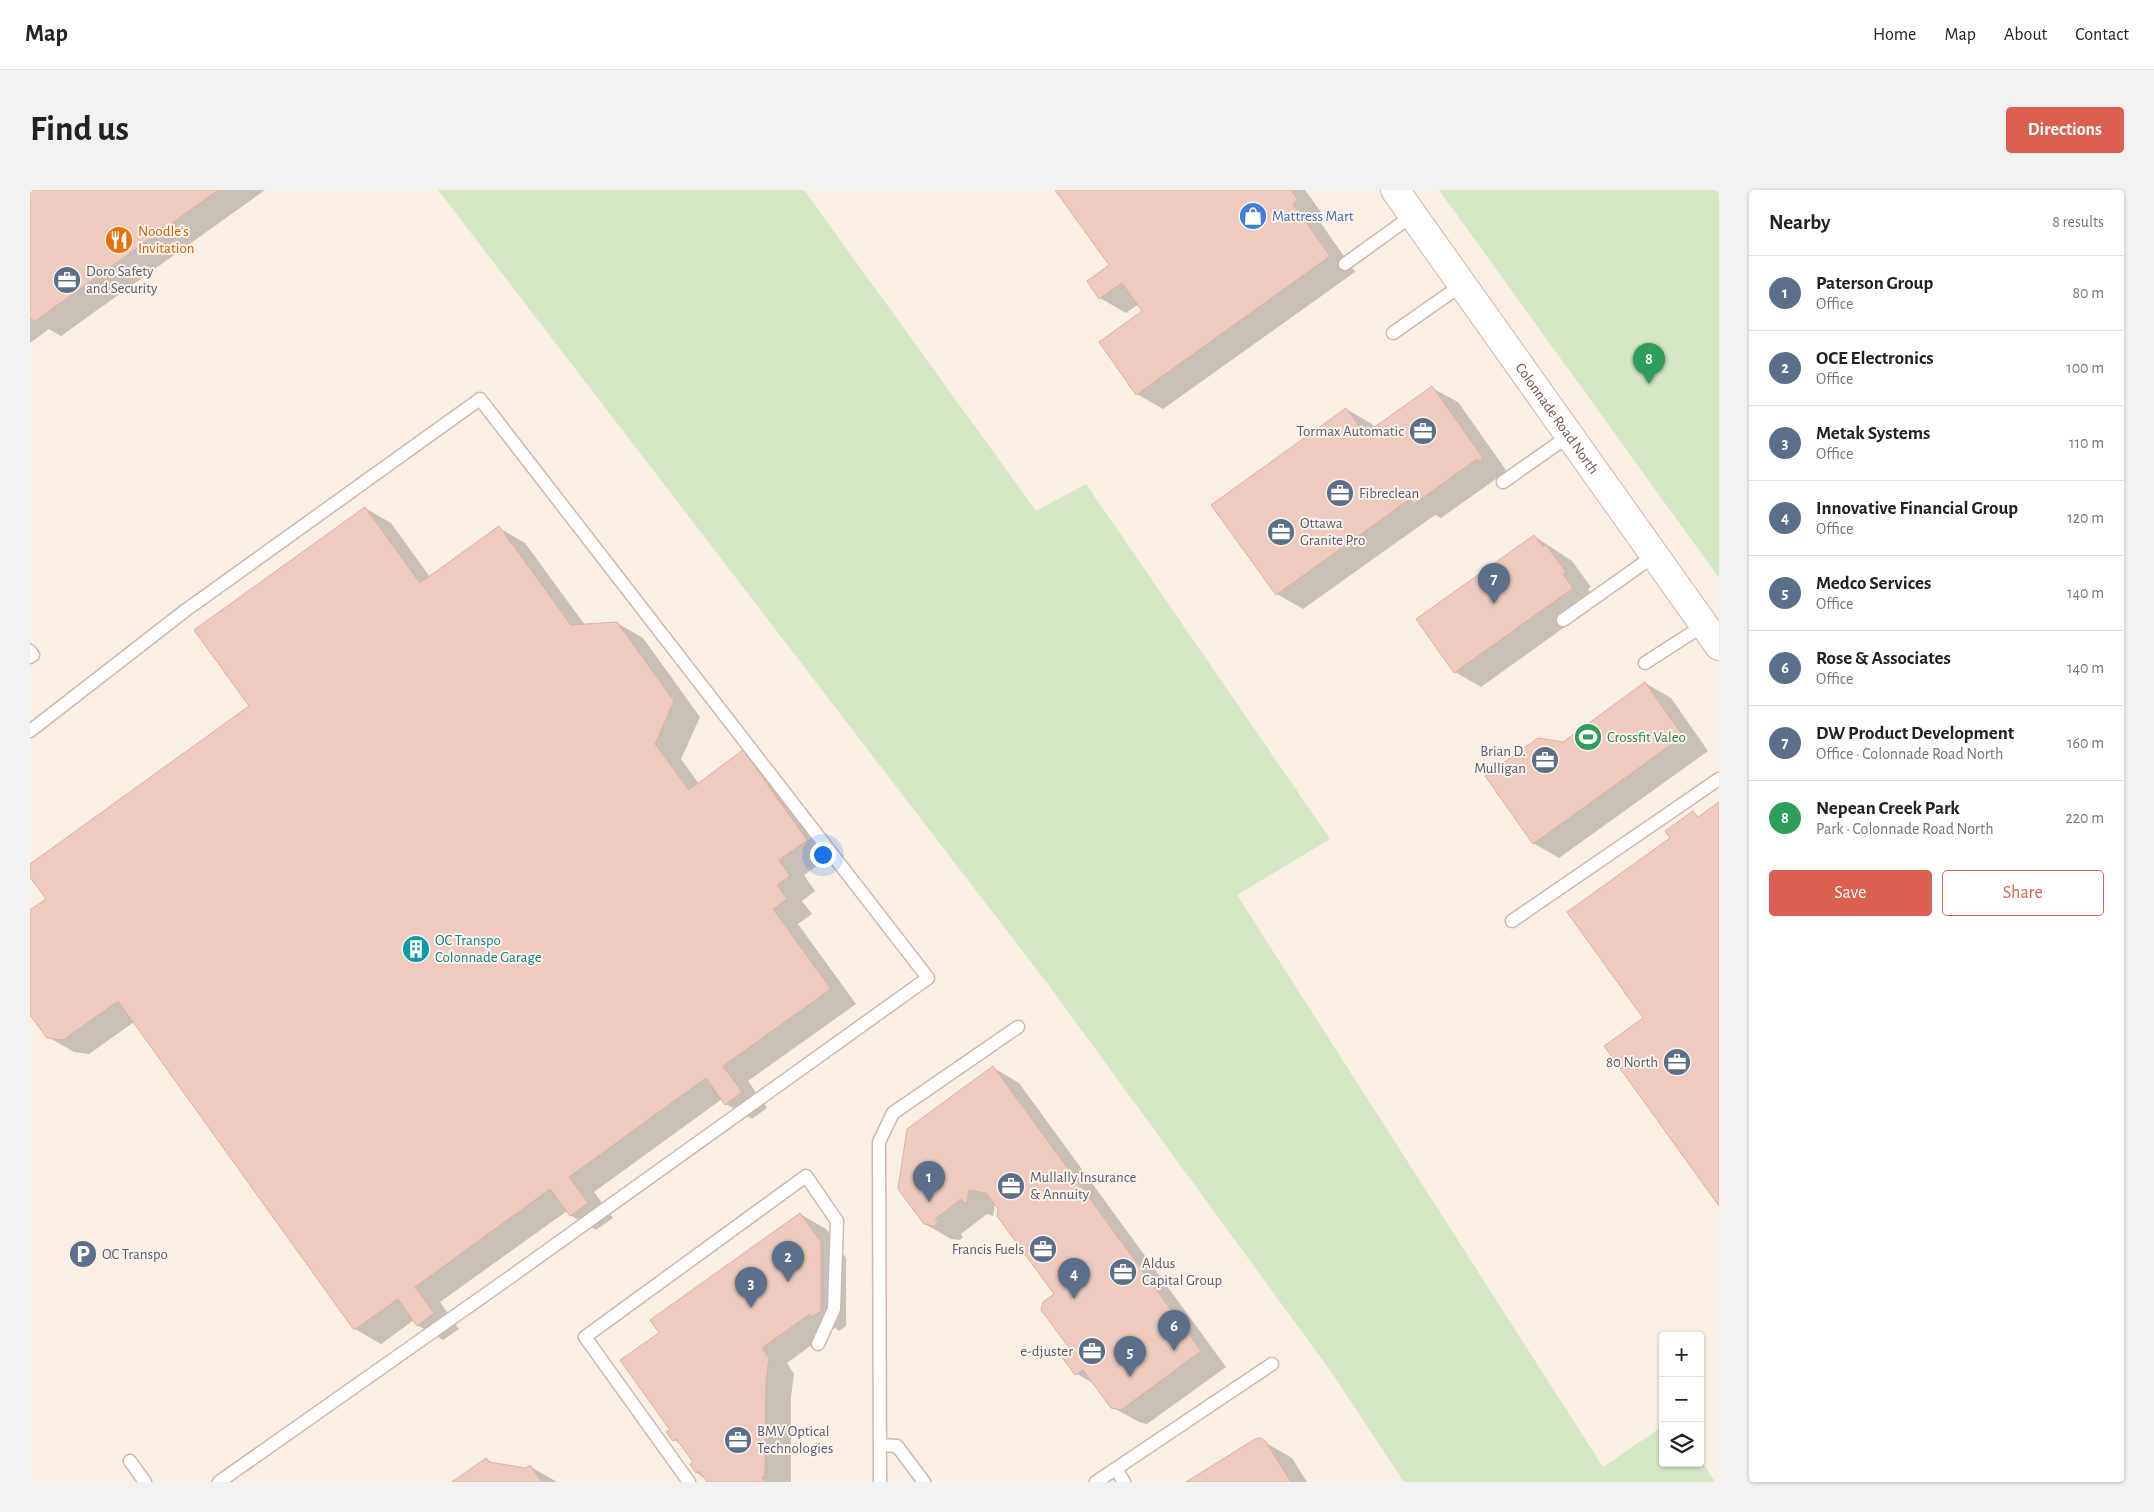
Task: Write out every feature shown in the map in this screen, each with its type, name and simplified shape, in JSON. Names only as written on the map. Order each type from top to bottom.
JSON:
[{"type":"street","name":"Colonnade Road North","points":[[1395,190],[1712,636]]},
{"type":"lane","points":[[1345,264],[1413,215]]},
{"type":"lane","points":[[1393,334],[1463,284]]},
{"type":"lane","points":[[30,731],[186,610],[480,399],[928,978],[220,1482]]},
{"type":"lane","points":[[1504,482],[1570,435]]},
{"type":"lane","points":[[1563,620],[1655,555]]},
{"type":"lane","points":[[1645,663],[1712,636]]},
{"type":"lane","points":[[30,652],[33,655],[30,657]]},
{"type":"lane","points":[[1512,921],[1719,780]]},
{"type":"lane","points":[[880,1482],[880,1142],[893,1113],[1018,1027]]},
{"type":"lane","points":[[689,1482],[585,1337],[806,1176],[837,1221],[834,1309],[818,1344]]},
{"type":"lane","points":[[1096,1482],[1272,1364]]},
{"type":"lane","points":[[880,1445],[897,1446],[924,1482]]},
{"type":"lane","points":[[130,1461],[145,1482]]},
{"type":"lane","points":[[1116,1469],[1124,1482]]},
{"type":"green space","points":[[438,190],[804,190],[1036,511],[1086,484],[1330,839],[1237,895],[1603,1467],[1659,1429],[1659,1467],[1704,1467],[1704,1465],[1715,1482],[1404,1482],[1332,1373],[1050,987]]},
{"type":"green space","points":[[1439,190],[1719,190],[1719,578]]},
{"type":"building","points":[[30,190],[218,190],[34,322],[30,317]]},
{"type":"building","points":[[1055,190],[1291,190],[1298,200],[1293,204],[1330,256],[1136,395],[1099,342],[1142,311],[1122,283],[1099,299],[1087,281],[1109,265]]},
{"type":"building","points":[[1432,386],[1483,458],[1479,461],[1477,459],[1414,504],[1410,499],[1276,595],[1211,505],[1346,408],[1365,434]]},
{"type":"building","name":"OC Transpo Colonnade Garage","points":[[365,507],[420,583],[499,526],[571,625],[617,622],[674,701],[655,744],[689,790],[743,750],[807,840],[779,860],[790,876],[777,885],[787,899],[773,909],[831,989],[723,1066],[742,1092],[725,1105],[706,1078],[569,1177],[588,1203],[570,1216],[550,1189],[415,1287],[434,1313],[417,1326],[398,1299],[354,1330],[118,1001],[63,1040],[47,1038],[30,1015],[30,910],[46,899],[30,877],[30,864],[249,706],[194,630]]},
{"type":"building","points":[[1534,535],[1543,547],[1546,545],[1566,572],[1563,574],[1573,588],[1454,673],[1416,619]]},
{"type":"building","points":[[1645,682],[1683,736],[1533,844],[1485,776],[1538,738],[1563,742]]},
{"type":"building","points":[[1719,802],[1719,1206],[1604,1046],[1643,1018],[1567,912],[1670,838],[1665,831],[1693,811],[1698,817]]},
{"type":"building","points":[[993,1066],[1201,1351],[1121,1410],[1111,1408],[1083,1370],[1075,1375],[1061,1356],[1070,1349],[1041,1310],[1043,1302],[1054,1294],[997,1216],[998,1209],[986,1193],[969,1190],[967,1202],[965,1203],[961,1199],[935,1219],[938,1222],[934,1226],[924,1224],[898,1189],[907,1129]]},
{"type":"building","points":[[800,1213],[821,1242],[821,1311],[812,1317],[810,1314],[762,1348],[769,1358],[766,1382],[765,1475],[762,1477],[765,1482],[707,1482],[699,1471],[696,1473],[690,1464],[693,1462],[676,1439],[673,1441],[666,1432],[670,1430],[620,1360],[659,1333],[650,1320]]},
{"type":"building","points":[[1261,1438],[1266,1442],[1291,1482],[1186,1482],[1255,1439]]},
{"type":"building","points":[[486,1458],[489,1462],[526,1468],[530,1465],[542,1482],[452,1482]]},
{"type":"place","name":"Mattress Mart","points":[[1253,216]]},
{"type":"place","name":"Noodle's Invitation","points":[[119,240]]},
{"type":"place","name":"Doro Safety and Security","points":[[67,280]]},
{"type":"place","name":"Nepean Creek Park","points":[[1649,384]]},
{"type":"place","name":"Tormax Automatic","points":[[1423,431]]},
{"type":"place","name":"Fibreclean","points":[[1340,493]]},
{"type":"place","name":"Ottawa Granite Pro","points":[[1281,532]]},
{"type":"place","name":"DW Product Development","points":[[1494,604]]},
{"type":"place","name":"Crossfit Valeo","points":[[1588,737]]},
{"type":"place","name":"Brian D. Mulligan","points":[[1545,760]]},
{"type":"place","name":"OC Transpo Colonnade Garage","points":[[416,949]]},
{"type":"place","name":"80 North","points":[[1677,1062]]},
{"type":"place","name":"Mullally Insurance & Annuity","points":[[1011,1186]]},
{"type":"place","name":"Paterson Group","points":[[929,1202]]},
{"type":"place","name":"Francis Fuels","points":[[1043,1249]]},
{"type":"place","name":"OC Transpo","points":[[83,1254]]},
{"type":"place","name":"Aldus Capital Group","points":[[1123,1272]]},
{"type":"place","name":"OCE Electronics","points":[[788,1282]]},
{"type":"place","name":"Innovative Financial Group","points":[[1074,1299]]},
{"type":"place","name":"Metak Systems","points":[[751,1308]]},
{"type":"place","name":"e-djuster","points":[[1092,1351]]},
{"type":"place","name":"Rose & Associates","points":[[1174,1351]]},
{"type":"place","name":"Medco Services","points":[[1130,1377]]},
{"type":"place","name":"BMV Optical Technologies","points":[[738,1440]]}]
